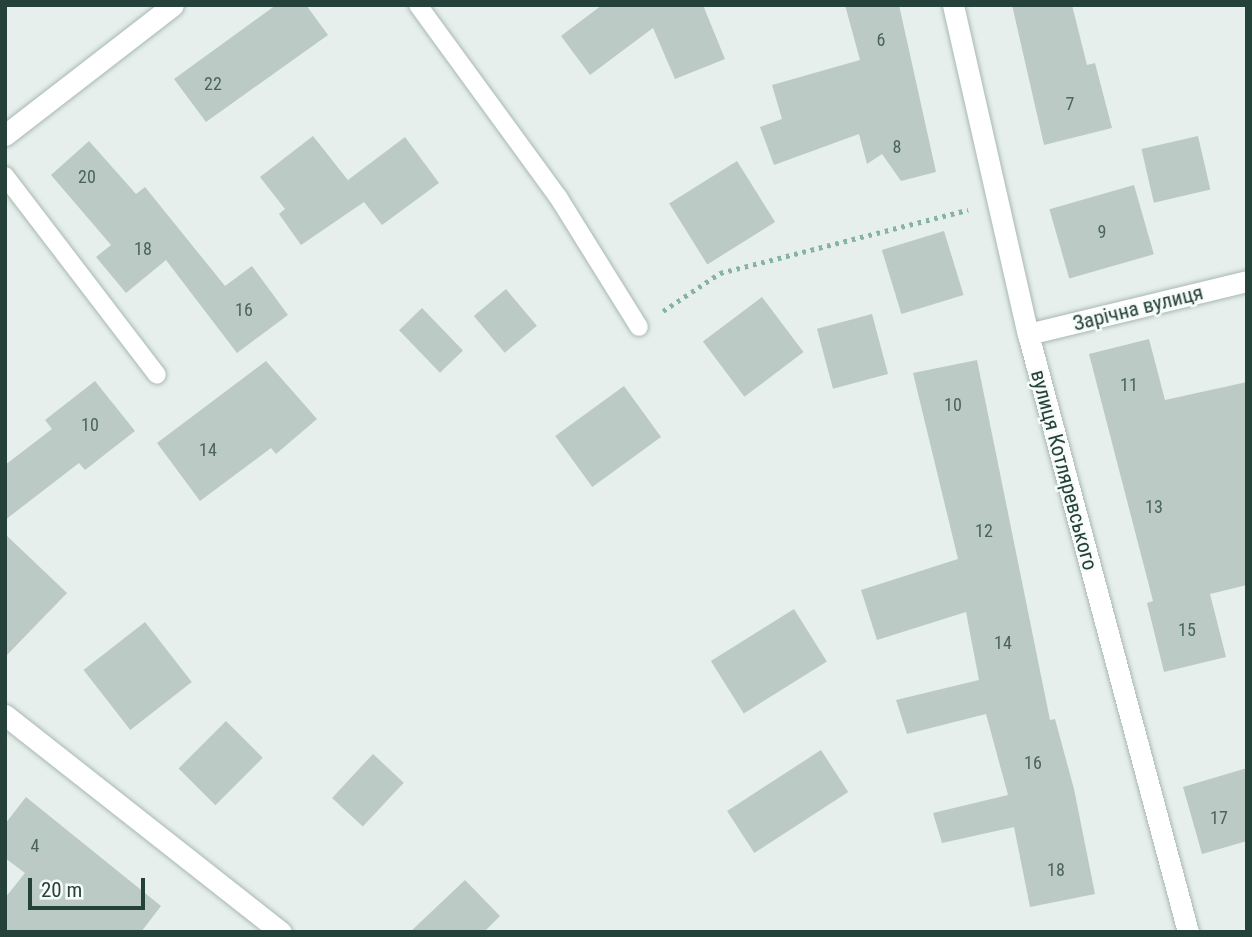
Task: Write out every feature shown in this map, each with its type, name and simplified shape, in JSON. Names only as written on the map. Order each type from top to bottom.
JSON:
[{"type":"street","points":[[5,135],[173,5]]},
{"type":"street","name":"вулиця Котляревського","points":[[953,5],[1028,334],[1188,932]]},
{"type":"street","name":"Зарічна вулиця","points":[[1028,334],[1247,281]]},
{"type":"street","points":[[5,715],[281,932]]},
{"type":"lane","points":[[418,5],[558,197],[639,327]]},
{"type":"lane","points":[[5,176],[157,376]]},
{"type":"path","points":[[639,327],[720,273],[999,202]]},
{"type":"building","points":[[276,5],[306,5],[328,35],[206,122],[174,79]]},
{"type":"building","points":[[602,5],[703,5],[725,59],[675,79],[653,28],[590,75],[561,36]]},
{"type":"building","points":[[845,5],[899,5],[936,172],[901,181],[882,154],[867,164],[859,134],[774,165],[760,127],[782,119],[772,85],[860,60]]},
{"type":"building","points":[[1012,5],[1072,5],[1087,65],[1095,63],[1112,128],[1044,145]]},
{"type":"building","points":[[313,136],[351,184],[348,180],[405,137],[439,183],[382,225],[364,202],[301,245],[279,214],[285,209],[260,177]]},
{"type":"building","points":[[1198,136],[1210,190],[1154,203],[1141,149]]},
{"type":"building","points":[[89,141],[136,194],[145,187],[225,286],[252,266],[288,315],[237,353],[166,260],[126,293],[96,257],[111,245],[51,175]]},
{"type":"building","points":[[737,161],[775,222],[707,264],[669,203]]},
{"type":"building","points":[[1134,185],[1154,254],[1069,278],[1049,209]]},
{"type":"building","points":[[944,231],[964,295],[901,314],[882,250]]},
{"type":"building","points":[[506,289],[537,326],[505,353],[474,316]]},
{"type":"building","points":[[762,297],[804,352],[744,397],[703,342]]},
{"type":"building","points":[[422,308],[463,350],[440,373],[399,330]]},
{"type":"building","points":[[872,314],[888,374],[833,389],[817,329]]},
{"type":"building","points":[[1149,339],[1165,400],[1247,382],[1247,585],[1210,594],[1226,657],[1164,672],[1147,603],[1153,601],[1089,354]]},
{"type":"building","points":[[977,360],[1050,720],[1055,719],[1074,789],[1095,894],[1030,907],[1014,827],[942,843],[933,813],[1008,795],[986,714],[907,734],[896,700],[979,680],[966,612],[877,640],[861,590],[958,559],[913,373]]},
{"type":"building","points":[[266,361],[317,419],[276,454],[271,448],[200,501],[157,443]]},
{"type":"building","points":[[95,381],[135,431],[85,470],[79,463],[5,520],[5,465],[52,429],[45,420]]},
{"type":"building","points":[[624,386],[661,437],[592,487],[555,436]]},
{"type":"building","points":[[5,534],[67,593],[5,657]]},
{"type":"building","points":[[794,609],[827,662],[744,714],[711,661]]},
{"type":"building","points":[[145,622],[192,682],[130,730],[84,670]]},
{"type":"building","points":[[226,721],[263,758],[215,805],[179,768]]},
{"type":"building","points":[[821,750],[848,792],[754,853],[727,811]]},
{"type":"building","points":[[373,754],[404,783],[363,827],[332,798]]},
{"type":"building","points":[[1247,768],[1247,841],[1202,854],[1183,787]]},
{"type":"building","points":[[26,797],[161,906],[141,932],[5,932],[5,898],[25,873],[5,858],[5,824]]},
{"type":"building","points":[[465,880],[500,916],[484,932],[410,932]]}]
